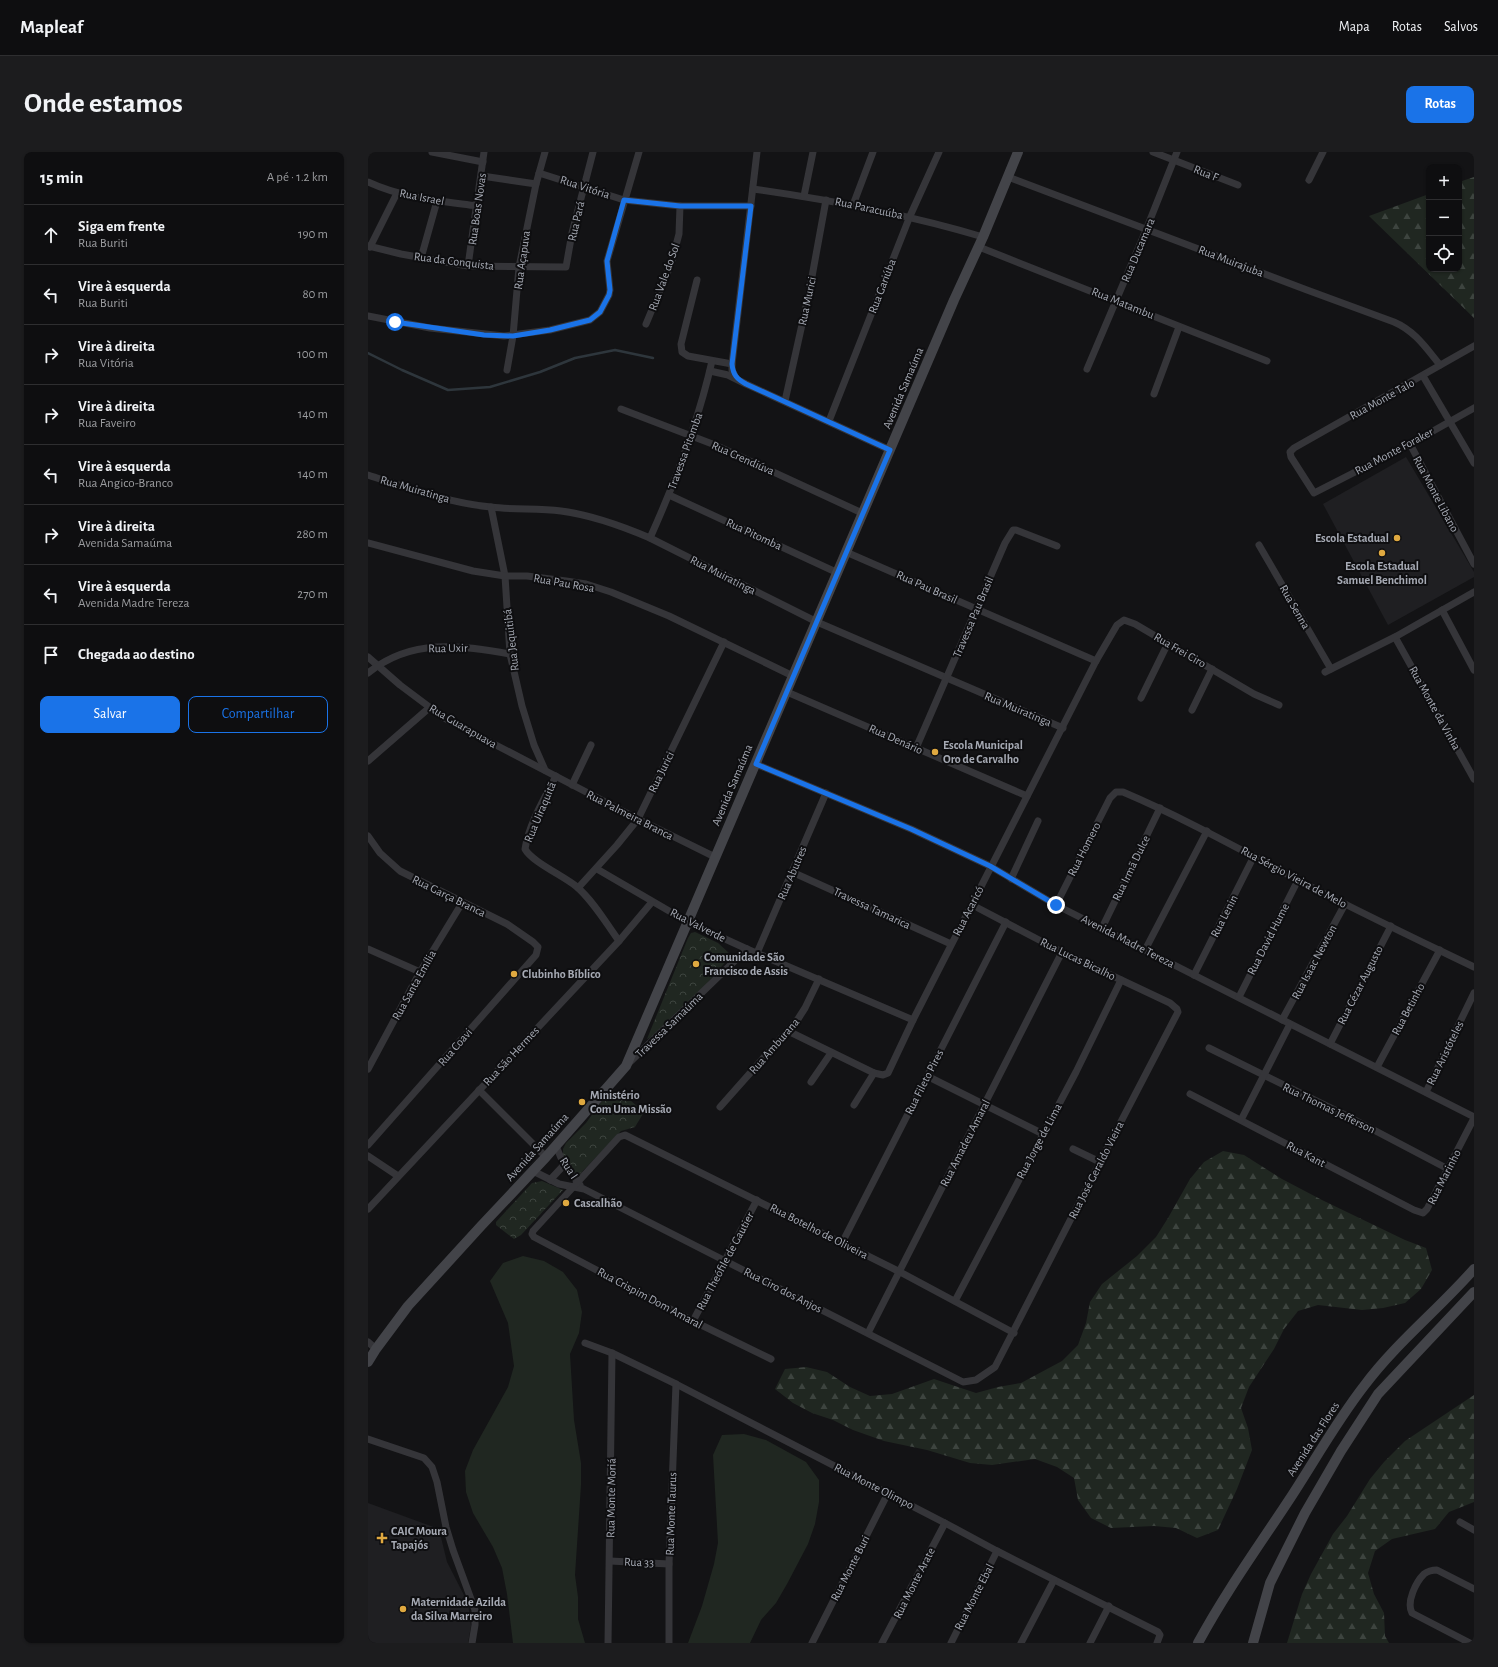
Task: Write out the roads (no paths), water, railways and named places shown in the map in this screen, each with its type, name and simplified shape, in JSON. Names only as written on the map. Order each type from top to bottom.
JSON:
[{"type":"street","points":[[432,152],[483,162]]},
{"type":"street","name":"Rua Boas Novas","points":[[468,266],[482,176],[484,152]]},
{"type":"street","name":"Rua Açapuva","points":[[507,370],[513,336],[519,267],[536,184],[545,152]]},
{"type":"street","name":"Rua Pará","points":[[566,267],[593,152]]},
{"type":"street","points":[[368,316],[430,328],[484,335],[513,336],[550,330],[584,322],[600,312],[609,295],[610,290],[607,261],[639,152]]},
{"type":"street","points":[[736,378],[732,370],[732,364],[757,152]]},
{"type":"street","points":[[804,196],[813,152]]},
{"type":"street","points":[[853,204],[873,152]]},
{"type":"street","name":"Rua Gariúba","points":[[829,421],[910,216],[939,152]]},
{"type":"street","name":"Avenida Samaúma","points":[[368,1362],[408,1306],[556,1146],[626,1066],[817,622],[862,513],[951,307],[981,242],[1018,152]]},
{"type":"street","name":"Rua F","points":[[1153,152],[1238,185]]},
{"type":"street","name":"Rua Ducamara","points":[[1087,369],[1117,300],[1177,152]]},
{"type":"street","points":[[1309,180],[1323,152]]},
{"type":"street","name":"Rua Vitória","points":[[539,173],[624,200],[680,206],[751,206]]},
{"type":"street","points":[[482,176],[536,184]]},
{"type":"street","name":"Rua Muirajuba","points":[[1008,176],[1146,230],[1402,325],[1418,339],[1440,365]]},
{"type":"street","name":"Rua Israel","points":[[368,182],[397,193],[437,201],[477,206]]},
{"type":"street","name":"Rua Paracuúba","points":[[753,189],[853,204],[910,216],[981,242]]},
{"type":"street","points":[[369,246],[397,193]]},
{"type":"street","name":"Rua Murici","points":[[785,401],[809,292],[826,200]]},
{"type":"street","points":[[421,258],[437,201]]},
{"type":"street","name":"Rua Vale do Sol","points":[[646,324],[671,264],[679,234],[680,206]]},
{"type":"street","name":"Rua Matambu","points":[[981,242],[1179,327],[1267,361]]},
{"type":"street","name":"Rua da Conquista","points":[[369,246],[421,258],[468,266],[566,267]]},
{"type":"street","points":[[697,280],[682,344],[682,352],[684,354],[712,361],[732,364]]},
{"type":"street","points":[[1154,394],[1179,327]]},
{"type":"street","name":"Rua Monte Talo","points":[[1314,493],[1291,457],[1290,452],[1294,448],[1474,346]]},
{"type":"street","name":"Travessa Pitomba","points":[[650,538],[669,495],[702,406],[712,361]]},
{"type":"street","points":[[710,372],[736,378],[890,450]]},
{"type":"street","points":[[1423,376],[1474,463]]},
{"type":"street","name":"Rua Monte Foraker","points":[[1314,493],[1410,444],[1474,408]]},
{"type":"street","name":"Rua Crendiúva","points":[[622,409],[715,445],[862,513]]},
{"type":"street","name":"Rua Monte Libano","points":[[1410,444],[1474,564]]},
{"type":"street","name":"Rua Muiratinga","points":[[368,476],[414,490],[491,507],[572,513],[613,523],[650,538],[817,622],[1063,728]]},
{"type":"street","name":"Rua Pitomba","points":[[669,495],[838,572]]},
{"type":"street","name":"Rua Jequitibá","points":[[491,507],[504,576],[510,654],[522,706],[532,739],[545,770]]},
{"type":"street","name":"Travessa Pau Brasil","points":[[916,748],[977,609],[1004,543],[1013,530],[1057,546]]},
{"type":"street","name":"Rua Pau Rosa","points":[[368,543],[473,571],[504,576],[527,576],[586,584],[670,616],[793,676]]},
{"type":"street","name":"Rua Senna","points":[[1259,545],[1328,671],[1396,637]]},
{"type":"street","name":"Rua Pau Brasil","points":[[846,552],[1096,661]]},
{"type":"street","points":[[1396,637],[1474,592]]},
{"type":"street","points":[[1442,610],[1474,670]]},
{"type":"street","name":"Rua Frei Ciro","points":[[1096,661],[1117,625],[1124,620],[1135,624],[1254,694],[1279,706]]},
{"type":"street","name":"Rua Monte da Vinha","points":[[1396,637],[1474,779]]},
{"type":"street","name":"Rua Jurici","points":[[578,888],[597,869],[638,819],[724,642]]},
{"type":"street","points":[[1141,698],[1168,643]]},
{"type":"street","name":"Rua Uxir","points":[[368,673],[377,665],[395,656],[433,646],[472,647],[510,654]]},
{"type":"street","name":"Rua Guarapuava","points":[[368,657],[429,708],[467,731],[545,770]]},
{"type":"street","name":"Rua Acaricó","points":[[874,1073],[885,1075],[888,1073],[990,866],[1063,728],[1096,661]]},
{"type":"street","points":[[1192,710],[1212,669]]},
{"type":"street","name":"Rua Denário","points":[[787,692],[1027,796]]},
{"type":"street","points":[[368,761],[429,708]]},
{"type":"street","points":[[572,785],[592,745]]},
{"type":"street","name":"Avenida Madre Tereza","points":[[756,764],[911,829],[990,866],[1056,905],[1474,1117]]},
{"type":"street","name":"Rua Palmeira Branca","points":[[545,770],[638,819],[715,857]]},
{"type":"street","name":"Rua Uiraquitã","points":[[556,776],[530,830],[525,849],[532,858],[560,874],[578,888]]},
{"type":"street","name":"Rua Sérgio Vieira de Melo","points":[[1113,793],[1123,792],[1160,808],[1207,831],[1345,904],[1474,967]]},
{"type":"street","name":"Rua Abutres","points":[[757,953],[826,793]]},
{"type":"street","name":"Rua Homero","points":[[1056,905],[1113,793]]},
{"type":"street","name":"Rua Irmã Dulce","points":[[1102,928],[1160,808]]},
{"type":"street","points":[[1011,879],[1038,821]]},
{"type":"street","points":[[1145,950],[1207,831]]},
{"type":"street","name":"Rua Garça Branca","points":[[368,836],[380,853],[400,871],[507,924],[538,947]]},
{"type":"street","name":"Rua Lenin","points":[[1194,975],[1254,856]]},
{"type":"street","name":"Rua Valverde","points":[[597,869],[688,922],[913,1020]]},
{"type":"street","name":"Travessa Tamarica","points":[[792,872],[951,944]]},
{"type":"street","name":"Rua David Hume","points":[[1238,997],[1298,880]]},
{"type":"street","points":[[578,888],[619,941]]},
{"type":"street","name":"Rua São Hermes","points":[[368,1208],[619,941],[652,902]]},
{"type":"street","name":"Rua Santa Emília","points":[[368,1069],[420,972],[462,903]]},
{"type":"street","name":"Rua Isaac Newton","points":[[1282,1020],[1345,904]]},
{"type":"street","name":"Rua Lucas Bicalho","points":[[978,908],[1062,952],[1170,1003],[1177,1008]]},
{"type":"street","name":"Rua Fileto Pires","points":[[842,1243],[1006,922]]},
{"type":"street","name":"Rua Cézar Augusto","points":[[1330,1044],[1390,926]]},
{"type":"street","name":"Rua Coavi","points":[[368,1145],[536,955],[538,947]]},
{"type":"street","points":[[368,949],[420,972]]},
{"type":"street","name":"Travessa Samaúma","points":[[626,1066],[747,949]]},
{"type":"street","name":"Rua Betinho","points":[[1377,1067],[1440,950]]},
{"type":"street","name":"Rua Amadeu Amaral","points":[[868,1333],[1062,952]]},
{"type":"street","name":"Rua Amburana","points":[[720,1107],[788,1032],[805,1008],[819,979]]},
{"type":"street","name":"Rua Jorge de Lima","points":[[955,1301],[1076,1072],[1121,980]]},
{"type":"street","name":"Rua Aristóteles","points":[[1426,1092],[1474,993]]},
{"type":"street","name":"Rua José Geraldo Vieira","points":[[1014,1333],[1100,1162],[1176,1017],[1177,1008]]},
{"type":"street","points":[[1241,1120],[1265,1076],[1290,1024]]},
{"type":"street","points":[[788,1032],[874,1073],[854,1105]]},
{"type":"street","name":"Rua Thomas Jefferson","points":[[1209,1048],[1351,1118],[1448,1169]]},
{"type":"street","points":[[811,1082],[831,1053]]},
{"type":"street","points":[[927,1076],[1043,1134]]},
{"type":"street","points":[[479,1090],[546,1157]]},
{"type":"street","name":"Rua Kant","points":[[1190,1094],[1414,1210],[1423,1213]]},
{"type":"street","name":"Rua Marinho","points":[[1423,1213],[1427,1209],[1474,1117]]},
{"type":"street","name":"Rua Botelho de Oliveira","points":[[576,1185],[622,1135],[625,1135],[900,1272],[1014,1333]]},
{"type":"street","name":"Rua I","points":[[556,1146],[564,1165],[576,1185],[584,1189]]},
{"type":"street","points":[[1073,1148],[1100,1162]]},
{"type":"street","points":[[368,1156],[398,1176]]},
{"type":"street","points":[[550,1180],[564,1165]]},
{"type":"street","points":[[533,1171],[550,1180],[576,1185]]},
{"type":"street","name":"Rua Crispim Dom Amaral","points":[[576,1185],[533,1231],[532,1234],[534,1237],[693,1321],[771,1359]]},
{"type":"street","name":"Rua Ciro dos Anjos","points":[[584,1189],[963,1382],[976,1380],[990,1372],[995,1367],[1014,1333]]},
{"type":"street","name":"Rua Theófile de Gautier","points":[[693,1321],[757,1200]]},
{"type":"street","name":"Avenida das Flores","points":[[1198,1643],[1236,1577],[1364,1386],[1400,1344],[1474,1269]]},
{"type":"street","points":[[1253,1643],[1270,1583],[1305,1513],[1341,1451],[1378,1394],[1474,1292]]},
{"type":"street","points":[[368,1342],[376,1349]]},
{"type":"street","name":"Rua Monte Olimpo","points":[[585,1343],[612,1353],[676,1384],[945,1522],[997,1551],[1109,1606],[1158,1632],[1160,1635],[1157,1643]]},
{"type":"street","name":"Rua Monte Moriá","points":[[608,1643],[612,1353]]},
{"type":"street","name":"Rua Monte Taurus","points":[[669,1643],[669,1564],[676,1384]]},
{"type":"street","points":[[368,1439],[424,1458],[432,1467],[437,1482],[446,1527],[475,1610],[475,1625],[472,1643]]},
{"type":"street","name":"Rua Monte Buri","points":[[812,1643],[888,1493]]},
{"type":"street","name":"Rua Monte Arate","points":[[882,1643],[945,1522]]},
{"type":"street","points":[[1460,1522],[1474,1530]]},
{"type":"street","name":"Rua Monte Ebal","points":[[951,1643],[997,1551]]},
{"type":"street","name":"Rua 33","points":[[610,1561],[669,1564]]},
{"type":"street","points":[[1470,1643],[1412,1612],[1409,1606],[1413,1590],[1424,1574],[1431,1570],[1437,1570],[1474,1589]]},
{"type":"street","points":[[1021,1643],[1054,1580]]},
{"type":"street","points":[[1090,1643],[1109,1606]]},
{"type":"waterway","points":[[368,353],[448,390],[490,387],[540,372],[575,358],[615,350],[653,358]]},
{"type":"place","name":"Escola Estadual","points":[[1397,538]]},
{"type":"place","name":"Escola Estadual Samuel Benchimol","points":[[1382,553]]},
{"type":"place","name":"Escola Municipal Oro de Carvalho","points":[[935,752]]},
{"type":"place","name":"Comunidade São Francisco de Assis","points":[[696,964]]},
{"type":"place","name":"Clubinho Bíblico","points":[[514,974]]},
{"type":"place","name":"Ministério Com Uma Missão","points":[[582,1102]]},
{"type":"place","name":"Cascalhão","points":[[566,1203]]},
{"type":"place","name":"CAIC Moura Tapajós","points":[[382,1538]]},
{"type":"place","name":"Maternidade Azilda da Silva Marreiro","points":[[403,1609]]}]
